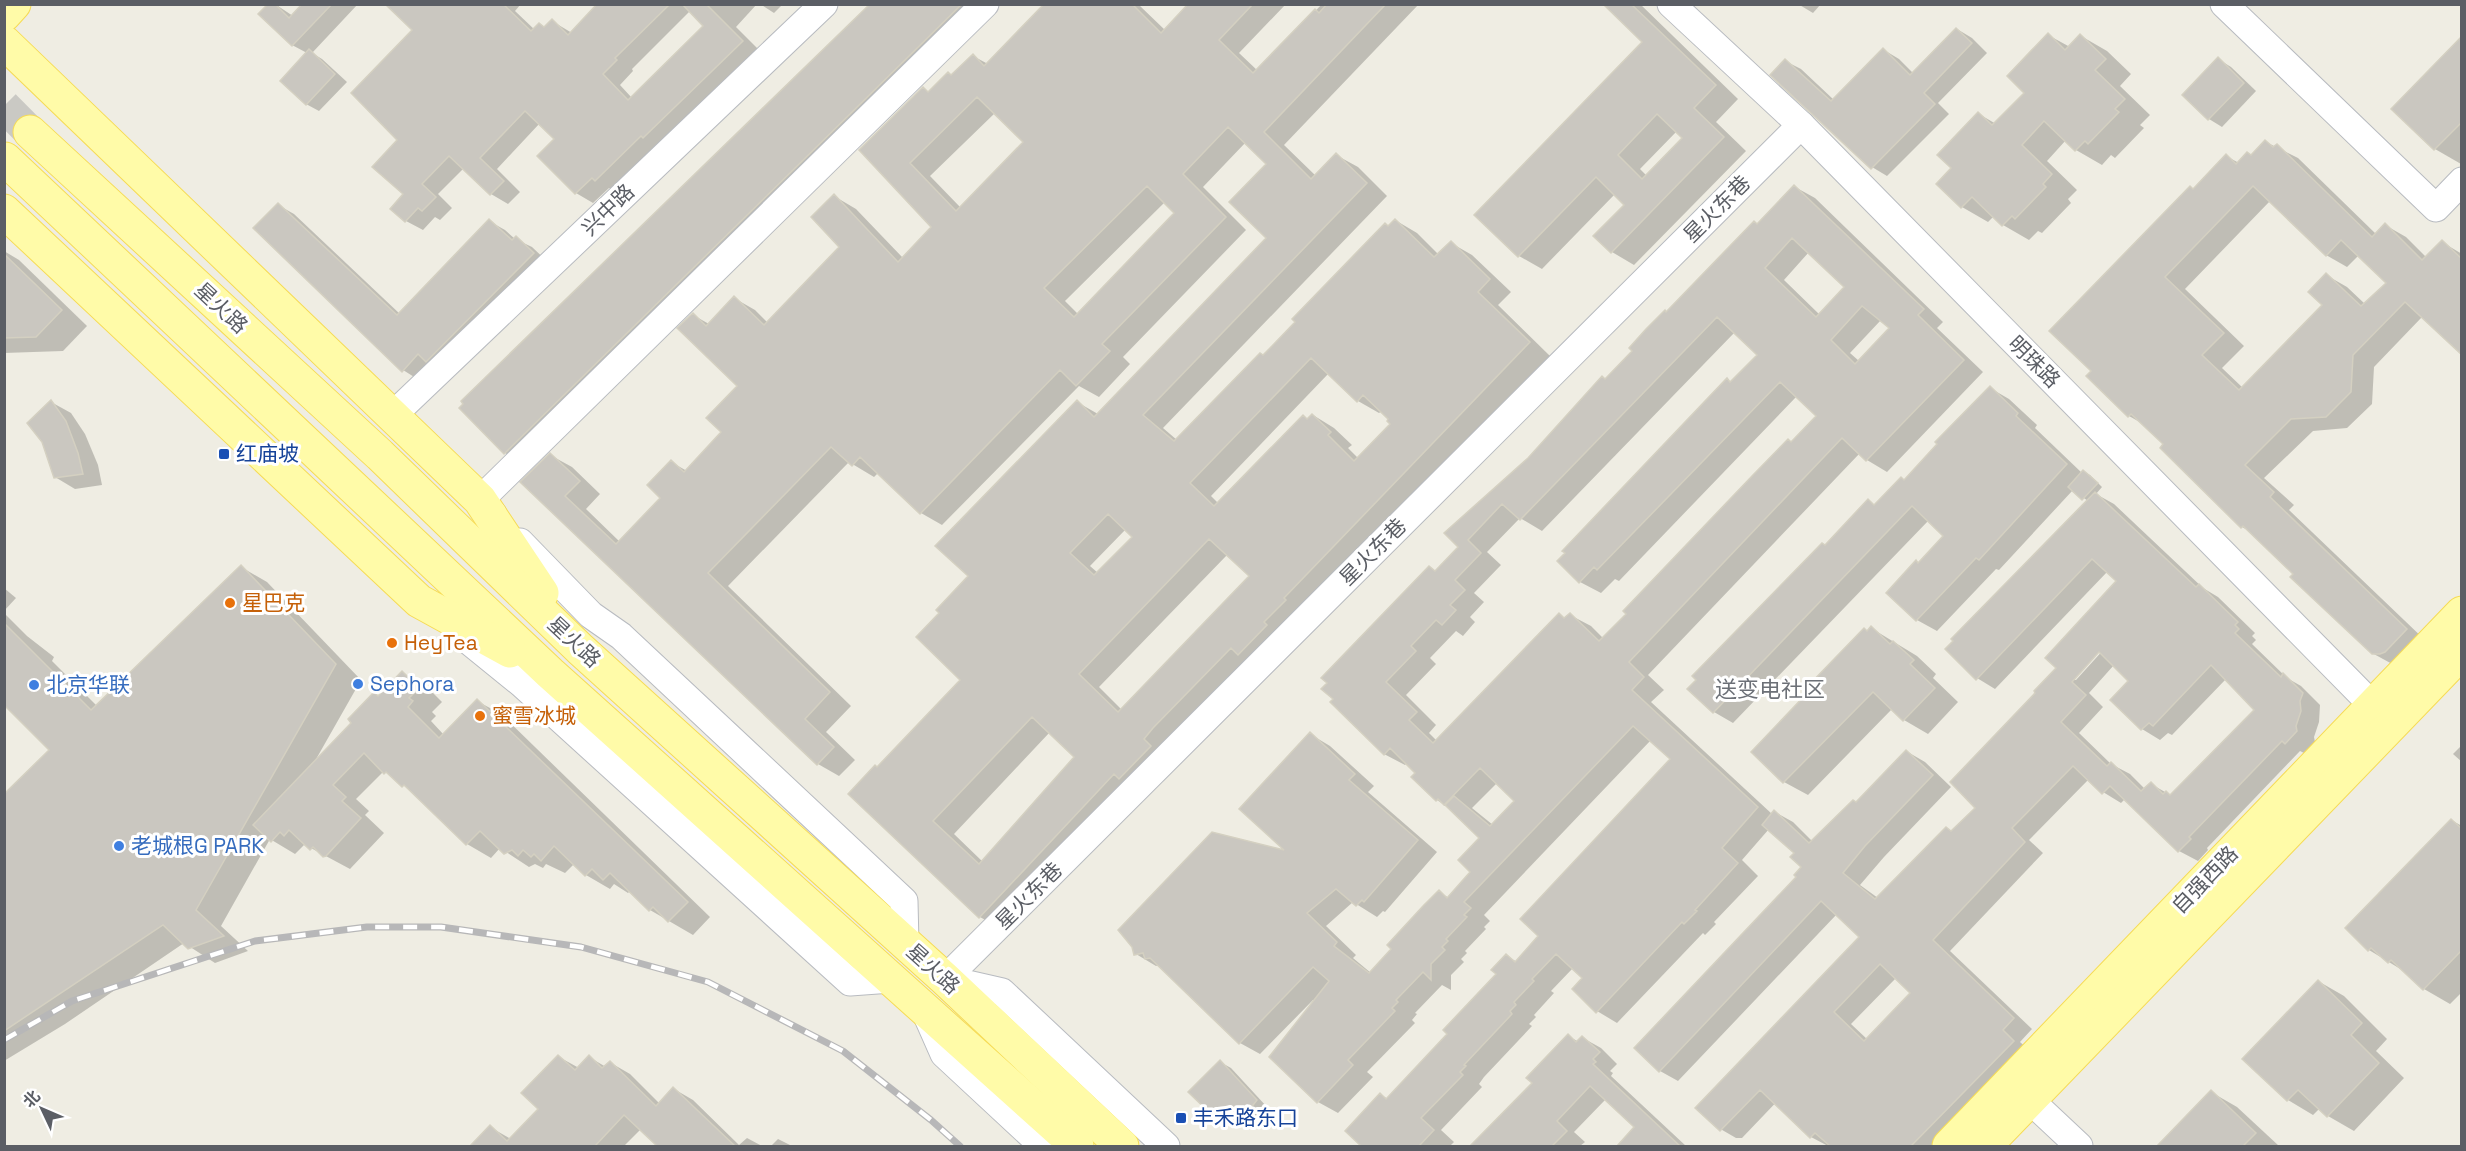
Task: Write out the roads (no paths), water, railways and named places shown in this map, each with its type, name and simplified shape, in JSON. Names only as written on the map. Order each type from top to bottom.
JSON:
[{"type":"main road","points":[[4,15],[15,4]]},
{"type":"main road","points":[[4,42],[480,500],[580,649]]},
{"type":"main road","name":"星火路","points":[[30,132],[380,455],[580,649],[906,944],[1122,1146]]},
{"type":"main road","name":"星火路","points":[[5,159],[550,673],[1077,1146]]},
{"type":"main road","points":[[4,211],[419,601],[550,673]]},
{"type":"main road","name":"自强西路","points":[[1985,1146],[2030,1100],[2382,715],[2462,613]]},
{"type":"main road","name":"自强西路","points":[[1949,1146],[2382,715],[2462,652]]},
{"type":"street","name":"兴中路","points":[[393,416],[824,4]]},
{"type":"street","points":[[906,944],[904,901],[621,636],[591,615],[480,500],[985,4]]},
{"type":"street","name":"明珠路","points":[[1671,4],[1801,125],[2382,715]]},
{"type":"street","points":[[2224,4],[2436,208],[2462,180]]},
{"type":"street","name":"星火东巷","points":[[945,980],[1801,125]]},
{"type":"street","points":[[419,601],[522,684],[850,982],[891,979]]},
{"type":"street","points":[[945,980],[1002,992],[1166,1146]]},
{"type":"street","points":[[923,1007],[944,1054],[1043,1146]]},
{"type":"street","points":[[2030,1100],[2079,1146]]},
{"type":"tunnel","points":[[4,106],[30,132]]},
{"type":"railway","points":[[4,1040],[72,1001],[255,941],[367,927],[441,927],[581,947],[708,982],[843,1051],[931,1120],[960,1146]]},
{"type":"place","name":"红庙坡","points":[[224,454]]},
{"type":"place","name":"星巴克","points":[[230,603]]},
{"type":"place","name":"HeyTea","points":[[392,643]]},
{"type":"place","name":"Sephora","points":[[358,684]]},
{"type":"place","name":"北京华联","points":[[34,685]]},
{"type":"place","name":"蜜雪冰城","points":[[480,716]]},
{"type":"place","name":"老城根G PARK","points":[[119,846]]},
{"type":"place","name":"丰禾路东口","points":[[1181,1118]]},
{"type":"district","name":"送变电社区","points":[[1770,689]]}]
